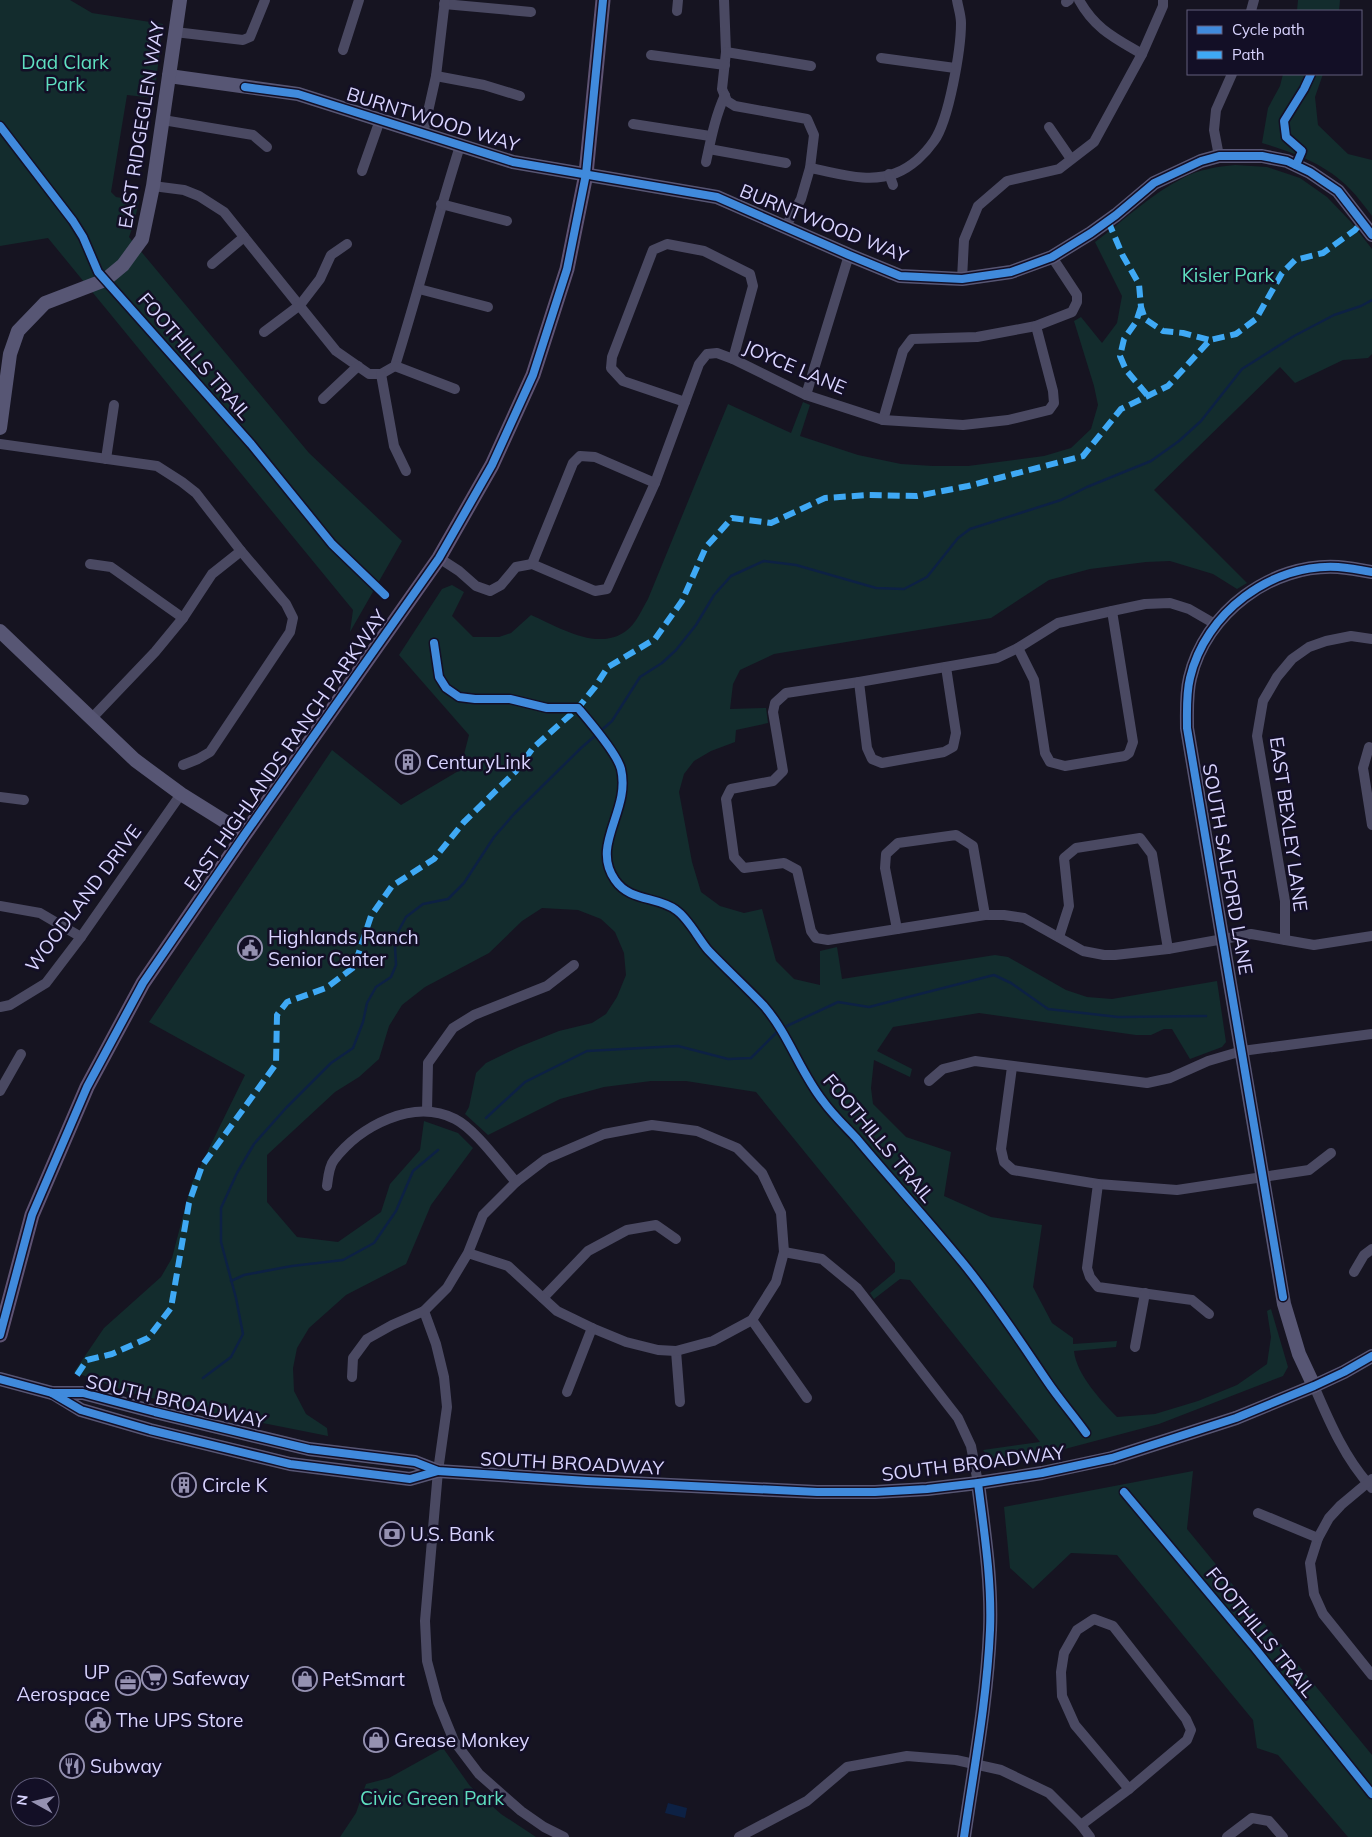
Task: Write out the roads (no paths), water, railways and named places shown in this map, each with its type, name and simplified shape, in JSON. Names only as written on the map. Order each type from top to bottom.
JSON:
[{"type":"main road","name":"EAST HIGHLANDS RANCH PARKWAY","points":[[0,1335],[32,1215],[87,1087],[143,983],[439,558],[492,465],[533,375],[567,269],[586,174],[603,0]]},
{"type":"street","name":"EAST RIDGEGLEN WAY","points":[[0,428],[10,354],[18,331],[45,303],[104,280],[123,265],[142,239],[153,186],[180,0]]},
{"type":"street","points":[[176,32],[243,40],[250,37],[265,0]]},
{"type":"street","points":[[343,50],[359,0]]},
{"type":"street","points":[[677,11],[678,0]]},
{"type":"street","points":[[724,0],[726,52],[722,89],[727,101],[736,106],[807,119],[814,135],[810,168],[801,199],[786,226]]},
{"type":"street","points":[[810,168],[869,178],[896,173],[916,161],[935,140],[948,108],[955,68],[961,22],[957,0]]},
{"type":"street","points":[[1080,0],[1085,10],[1106,33],[1142,54]]},
{"type":"street","points":[[962,279],[964,240],[978,206],[1007,181],[1059,169],[1094,142],[1142,54],[1163,6],[1163,0]]},
{"type":"street","points":[[423,134],[436,76],[445,2],[531,12]]},
{"type":"street","points":[[726,52],[811,66]]},
{"type":"street","points":[[651,55],[725,65]]},
{"type":"street","points":[[880,58],[955,68]]},
{"type":"street","points":[[1219,156],[1214,130],[1216,110],[1232,75]]},
{"type":"street","name":"BURNTWOOD WAY","points":[[169,76],[298,94],[513,162],[717,197],[900,276],[962,279],[1011,272],[1052,257],[1112,218],[1154,183],[1202,161],[1219,156],[1262,156],[1287,161],[1310,172],[1338,192],[1372,235]]},
{"type":"street","points":[[436,76],[484,85],[520,96]]},
{"type":"street","points":[[706,162],[710,136],[717,111],[725,95]]},
{"type":"street","points":[[162,120],[253,135],[267,147]]},
{"type":"street","points":[[362,171],[380,120]]},
{"type":"street","points":[[633,124],[710,136]]},
{"type":"street","points":[[1049,127],[1071,159]]},
{"type":"street","points":[[153,186],[184,190],[199,196],[224,212],[336,351],[369,374],[381,374],[395,366],[460,146]]},
{"type":"street","points":[[709,149],[786,164]]},
{"type":"street","points":[[889,174],[893,185]]},
{"type":"street","points":[[442,204],[507,221]]},
{"type":"street","points":[[212,264],[244,237]]},
{"type":"street","points":[[264,332],[300,305],[320,279],[331,256],[346,244]]},
{"type":"street","points":[[439,558],[459,571],[476,586],[490,591],[501,585],[516,567],[532,564],[595,591],[606,589],[656,484],[685,402],[623,381],[612,368],[612,358],[653,250],[667,244],[704,252],[750,274],[753,286],[733,359]]},
{"type":"street","points":[[806,395],[849,255]]},
{"type":"street","points":[[883,420],[904,351],[912,339],[977,337],[1036,326],[1072,312],[1077,302],[1077,295],[1052,257]]},
{"type":"street","points":[[419,289],[488,307]]},
{"type":"street","name":"JOYCE LANE","points":[[685,402],[698,364],[706,354],[717,353],[806,395],[883,420],[963,424],[1008,420],[1049,410],[1054,403],[1053,391],[1036,326]]},
{"type":"street","points":[[323,399],[358,366]]},
{"type":"street","points":[[395,366],[455,389]]},
{"type":"street","points":[[381,374],[394,446],[406,471]]},
{"type":"street","points":[[106,459],[114,406]]},
{"type":"street","points":[[0,444],[157,466],[196,493],[241,551],[286,604],[293,618],[290,632],[210,752],[183,765]]},
{"type":"street","points":[[532,564],[573,463],[580,456],[595,457],[656,484]]},
{"type":"street","points":[[92,718],[155,652],[183,618],[212,574],[241,551]]},
{"type":"street","points":[[90,564],[112,567],[183,618]]},
{"type":"street","name":"SOUTH SALFORD LANE","points":[[1314,1386],[1299,1354],[1284,1304],[1187,728],[1187,700],[1190,678],[1197,656],[1215,624],[1236,602],[1261,585],[1284,575],[1310,569],[1337,567],[1372,572]]},
{"type":"street","points":[[1215,624],[1189,609],[1170,604],[1145,604],[1058,623],[1018,648],[996,658],[786,693],[775,703],[773,712],[783,771],[773,781],[731,789],[726,799],[734,857],[744,868],[784,863],[797,870],[812,931],[816,938],[828,940],[985,915],[1024,918],[1083,951],[1104,955],[1168,949],[1251,934],[1314,945],[1372,936]]},
{"type":"street","points":[[1018,648],[1034,680],[1045,753],[1050,762],[1065,766],[1125,756],[1129,753],[1133,742],[1112,610]]},
{"type":"street","points":[[0,631],[135,760],[181,794],[245,834]]},
{"type":"street","name":"EAST BEXLEY LANE","points":[[1285,940],[1284,901],[1257,736],[1263,700],[1276,678],[1292,659],[1309,647],[1351,636],[1372,639]]},
{"type":"street","points":[[859,682],[867,748],[872,759],[882,763],[944,752],[952,747],[956,733],[946,667]]},
{"type":"street","points":[[1369,747],[1363,768],[1372,825]]},
{"type":"street","name":"WOODLAND DRIVE","points":[[0,1007],[10,1005],[46,982],[81,937],[181,794]]},
{"type":"street","points":[[0,797],[24,800]]},
{"type":"street","points":[[897,929],[885,868],[886,854],[898,843],[956,835],[973,846],[985,915]]},
{"type":"street","points":[[1059,936],[1069,906],[1064,858],[1076,848],[1140,838],[1152,854],[1168,949]]},
{"type":"street","points":[[0,906],[40,913],[81,937]]},
{"type":"street","points":[[427,1111],[428,1063],[453,1028],[474,1015],[547,986],[574,965]]},
{"type":"street","points":[[929,1081],[944,1069],[975,1062],[1147,1082],[1170,1078],[1208,1061],[1242,1051],[1372,1034]]},
{"type":"street","points":[[0,1091],[21,1054]]},
{"type":"street","points":[[1012,1067],[1001,1149],[1004,1162],[1013,1170],[1098,1184],[1177,1190],[1309,1170],[1331,1152]]},
{"type":"street","points":[[326,1186],[332,1162],[356,1138],[376,1124],[404,1113],[427,1111],[454,1118],[468,1127],[516,1182]]},
{"type":"street","points":[[352,1376],[353,1358],[368,1339],[392,1325],[424,1311],[447,1288],[468,1252],[483,1215],[516,1182],[546,1158],[604,1134],[652,1125],[697,1131],[737,1148],[762,1173],[781,1213],[784,1252],[776,1282],[752,1320],[713,1341],[676,1351],[658,1350],[626,1342],[592,1328],[557,1311],[508,1266],[468,1252]]},
{"type":"street","points":[[1098,1184],[1087,1268],[1090,1277],[1098,1286],[1192,1300],[1209,1314]]},
{"type":"street","points":[[543,1298],[588,1251],[627,1230],[656,1225],[676,1240]]},
{"type":"street","points":[[1354,1272],[1364,1255],[1372,1249]]},
{"type":"street","points":[[784,1252],[822,1259],[857,1288],[958,1418],[971,1446],[978,1483],[990,1598],[990,1629],[986,1694],[964,1837]]},
{"type":"street","points":[[1135,1347],[1145,1293]]},
{"type":"street","points":[[424,1311],[436,1344],[444,1377],[447,1407],[438,1471],[425,1621],[427,1661],[438,1702],[454,1741],[479,1774],[521,1811],[553,1835],[564,1837]]},
{"type":"street","points":[[752,1320],[807,1398]]},
{"type":"street","points":[[567,1392],[592,1328]]},
{"type":"street","points":[[676,1351],[680,1402]]},
{"type":"street","name":"SOUTH BROADWAY","points":[[0,1379],[52,1393],[81,1410],[290,1464],[410,1479],[438,1471],[587,1482],[818,1492],[891,1491],[978,1483],[1042,1473],[1112,1458],[1236,1418],[1314,1386],[1372,1356]]},
{"type":"street","points":[[1314,1386],[1348,1454],[1370,1483],[1341,1504],[1329,1518],[1318,1538],[1310,1563],[1314,1594],[1323,1614],[1372,1675]]},
{"type":"street","points":[[1258,1514],[1318,1538]]},
{"type":"street","points":[[1081,1825],[1129,1789],[1187,1740],[1191,1730],[1186,1719],[1113,1626],[1094,1619],[1077,1630],[1064,1653],[1061,1672],[1062,1696],[1075,1725],[1129,1789]]},
{"type":"street","points":[[739,1837],[807,1801],[848,1767],[907,1756],[974,1763],[1001,1770],[1049,1793],[1081,1825],[1090,1837]]},
{"type":"street","points":[[1228,1837],[1252,1818],[1269,1821],[1283,1837]]},
{"type":"water","points":[[668,1803],[687,1808],[685,1818],[665,1813]]},
{"type":"waterway","points":[[203,1378],[231,1357],[243,1334],[236,1298],[221,1242],[221,1208],[237,1173],[254,1144],[286,1108],[331,1063],[353,1048],[363,1022],[367,1003],[376,987],[391,977],[396,965],[395,947],[398,932],[406,917],[423,904],[448,899],[464,883],[494,837],[514,814],[581,748],[612,721],[640,677],[662,663],[676,650],[696,625],[714,595],[731,576],[764,561],[796,565],[876,588],[904,589],[927,577],[958,538],[970,529],[1061,500],[1087,487],[1151,461],[1179,441],[1201,421],[1242,369],[1294,336],[1334,315],[1361,306],[1372,300]]},
{"type":"waterway","points":[[486,1118],[525,1082],[587,1051],[678,1046],[728,1059],[751,1058],[776,1033],[838,1002],[869,1007],[994,975],[1011,983],[1048,1009],[1118,1017],[1206,1016]]},
{"type":"waterway","points":[[231,1281],[244,1275],[292,1266],[343,1260],[374,1243],[396,1211],[413,1171],[438,1150]]},
{"type":"place","name":"CenturyLink","points":[[408,762]]},
{"type":"place","name":"Highlands Ranch Senior Center","points":[[250,948]]},
{"type":"place","name":"Circle K","points":[[184,1485]]},
{"type":"place","name":"U.S. Bank","points":[[392,1534]]},
{"type":"place","name":"Safeway","points":[[154,1678]]},
{"type":"place","name":"PetSmart","points":[[305,1679]]},
{"type":"place","name":"UP Aerospace","points":[[128,1683]]},
{"type":"place","name":"The UPS Store","points":[[98,1720]]},
{"type":"place","name":"Grease Monkey","points":[[376,1740]]},
{"type":"place","name":"Subway","points":[[72,1766]]},
{"type":"park label","name":"Dad Clark Park","points":[[65,73]]},
{"type":"park label","name":"Kisler Park","points":[[1228,275]]},
{"type":"park label","name":"Civic Green Park","points":[[432,1798]]}]
